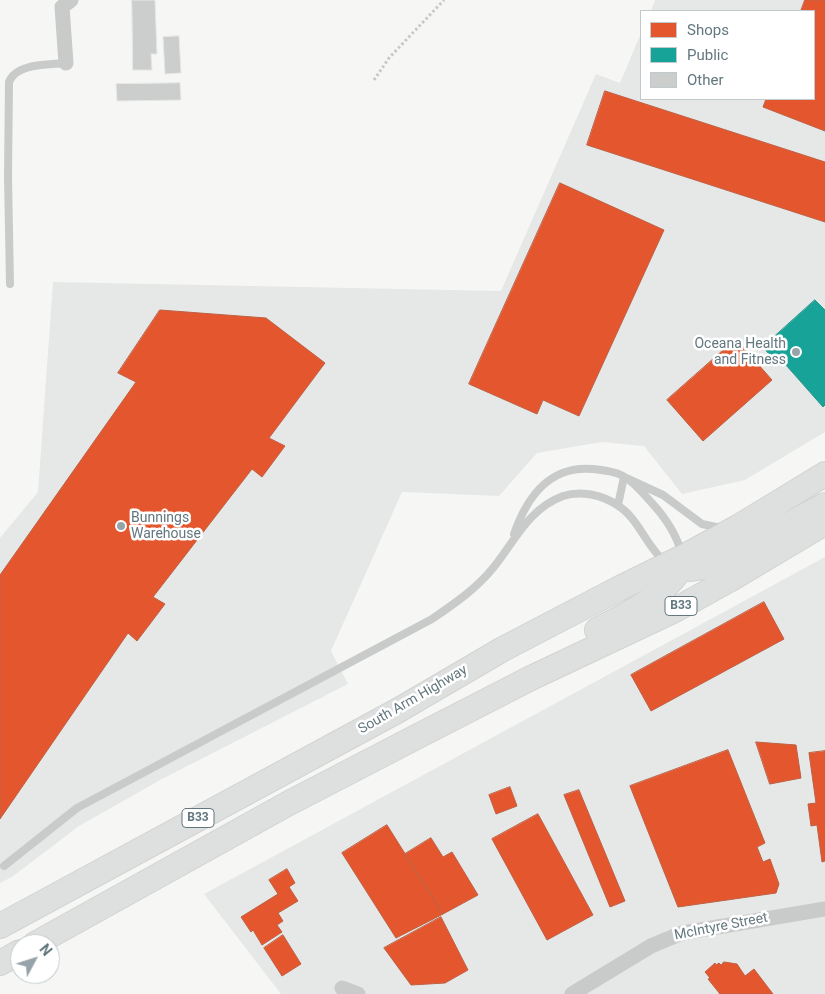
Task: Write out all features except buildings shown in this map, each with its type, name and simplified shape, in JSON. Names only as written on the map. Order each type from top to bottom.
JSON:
[{"type":"main road","name":"South Arm Highway","points":[[0,926],[397,711],[503,649],[677,563],[825,474]]},
{"type":"main road","points":[[532,678],[590,633],[646,604],[665,588],[677,563],[698,569],[711,566],[825,505]]},
{"type":"main road","name":"B33","points":[[53,934],[289,804],[532,678],[675,610],[825,523]]},
{"type":"street","points":[[66,63],[62,7],[71,0]]},
{"type":"street","name":"McIntyre Street","points":[[572,994],[651,946],[682,933],[825,909]]},
{"type":"street","points":[[342,988],[358,994]]},
{"type":"lane","points":[[10,284],[4,177],[9,82],[14,72],[35,66],[66,63]]},
{"type":"lane","points":[[512,541],[522,512],[535,492],[551,479],[571,471],[589,468],[624,476],[663,495],[702,524],[717,528],[738,527]]},
{"type":"lane","points":[[618,505],[624,476]]},
{"type":"lane","points":[[4,866],[77,808],[432,618],[474,589],[493,568],[531,517],[553,500],[569,494],[586,493],[618,505],[631,518],[650,546],[677,563],[679,544],[665,519],[646,496],[624,476]]},
{"type":"path","points":[[374,80],[389,58],[444,0]]},
{"type":"shaded area","points":[[655,0],[825,0],[825,432],[745,480],[682,494],[644,446],[602,442],[537,453],[499,496],[402,492],[331,651],[348,684],[162,779],[79,826],[12,877],[0,883],[0,538],[38,492],[53,282],[501,291],[596,74],[620,83],[640,35],[640,100],[815,100],[815,10],[651,10]]},
{"type":"shaded area","points":[[825,557],[825,994],[281,994],[204,894]]},
{"type":"place","name":"Oceana Health and Fitness","points":[[796,352]]},
{"type":"place","name":"Bunnings Warehouse","points":[[121,526]]}]
